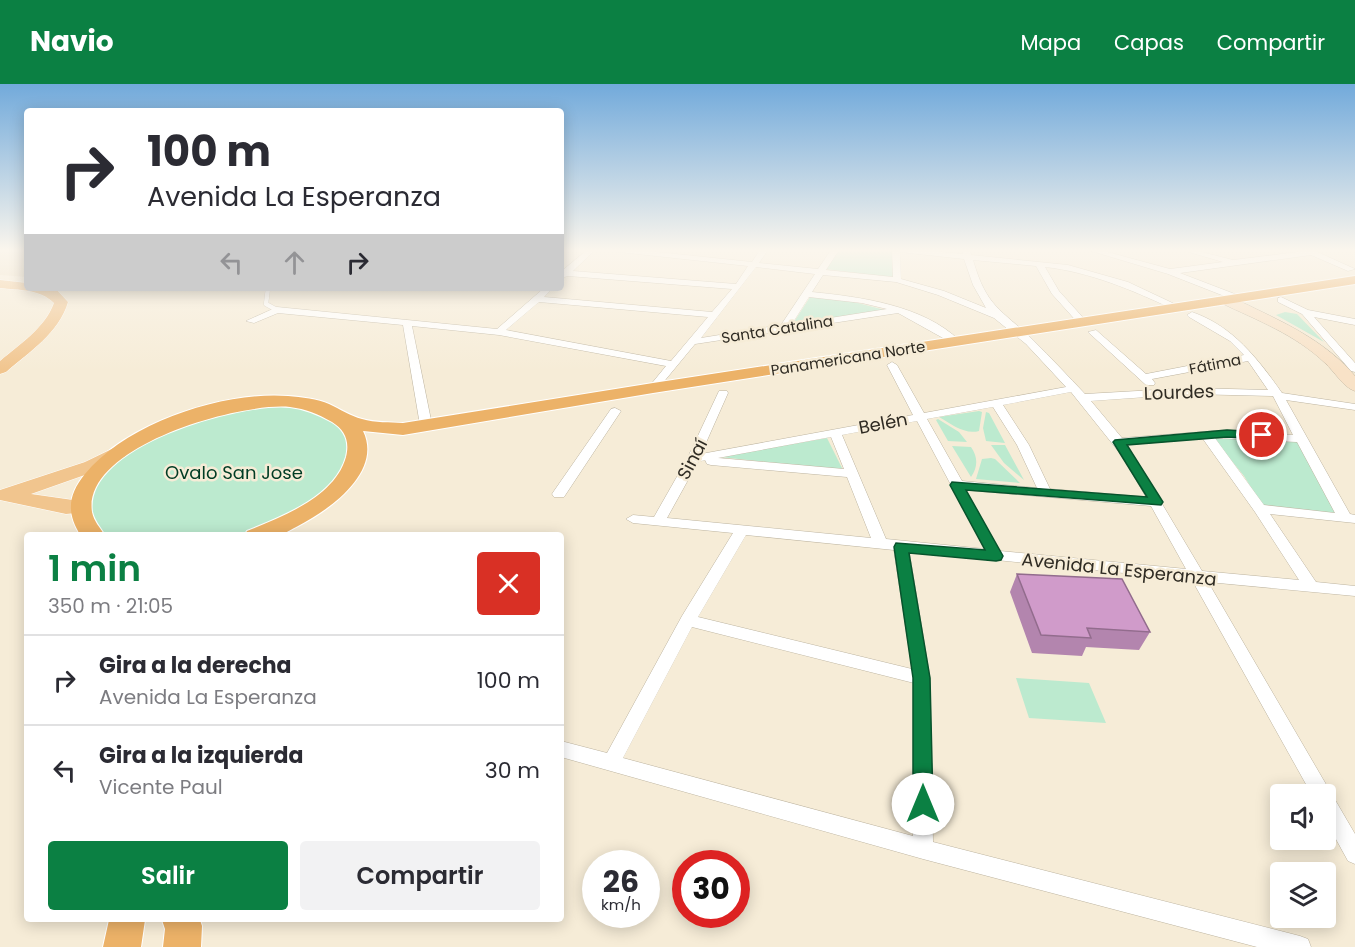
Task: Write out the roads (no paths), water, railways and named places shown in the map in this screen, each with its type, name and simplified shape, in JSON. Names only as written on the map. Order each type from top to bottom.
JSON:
[{"type":"highway","name":"Panamericana Norte","points":[[1088,327],[1176,307],[1234,300],[1279,290]]},
{"type":"highway","name":"Panamericana Norte","points":[[900,364],[1024,337],[1192,315],[1234,300],[1281,300],[1346,290]]},
{"type":"highway","name":"Panamericana Norte","points":[[80,507],[89,482],[98,470],[126,447],[167,425],[189,417],[245,404],[297,403],[322,408],[360,425],[403,429],[653,387],[871,356],[955,341],[1024,337]]},
{"type":"highway","points":[[871,356],[900,364]]},
{"type":"highway","points":[[264,532],[296,518],[317,504],[346,476],[358,449],[357,437],[342,418]]},
{"type":"highway","points":[[80,507],[81,519],[91,532]]},
{"type":"highway","points":[[123,947],[127,922]]},
{"type":"main road","points":[[0,369],[48,326],[60,306],[61,302],[51,292],[47,291]]},
{"type":"main road","points":[[1234,300],[1322,344],[1355,369]]},
{"type":"main road","points":[[1234,300],[1317,349],[1355,386]]},
{"type":"main road","points":[[3,495],[92,466],[126,447]]},
{"type":"main road","points":[[3,495],[66,507],[80,507]]},
{"type":"street","points":[[653,387],[735,290]]},
{"type":"street","points":[[784,328],[809,290]]},
{"type":"street","points":[[932,290],[999,317]]},
{"type":"street","points":[[980,290],[999,317],[1024,337],[1119,442],[1156,502],[1316,784]]},
{"type":"street","points":[[1053,290],[1088,327],[1160,392]]},
{"type":"street","points":[[1136,290],[1176,307]]},
{"type":"street","points":[[1212,290],[1234,300]]},
{"type":"street","points":[[499,332],[545,291]]},
{"type":"street","points":[[807,294],[862,301],[899,310],[931,325],[955,341]]},
{"type":"street","points":[[536,299],[714,315]]},
{"type":"street","points":[[1281,300],[1305,312],[1355,322]]},
{"type":"street","points":[[252,321],[277,310],[499,332],[672,364]]},
{"type":"street","name":"Santa Catalina","points":[[690,342],[899,310]]},
{"type":"street","points":[[1305,312],[1355,369]]},
{"type":"street","points":[[1192,315],[1233,339],[1251,357],[1277,394],[1350,518]]},
{"type":"street","points":[[407,323],[426,425]]},
{"type":"street","name":"Fátima","points":[[1144,377],[1251,357]]},
{"type":"street","points":[[900,364],[919,416],[996,556]]},
{"type":"street","name":"Belén","points":[[693,459],[1072,388]]},
{"type":"street","name":"Lourdes","points":[[1081,398],[1160,392],[1277,394],[1355,406]]},
{"type":"street","name":"Sinaí","points":[[657,522],[693,459],[723,393]]},
{"type":"street","points":[[996,403],[1023,445],[1045,492]]},
{"type":"street","points":[[559,494],[615,411]]},
{"type":"street","points":[[835,432],[881,545]]},
{"type":"street","points":[[1119,442],[1249,434],[1302,439]]},
{"type":"street","points":[[1206,435],[1260,509],[1312,588]]},
{"type":"street","points":[[693,459],[852,474]]},
{"type":"street","points":[[957,485],[1156,502]]},
{"type":"street","points":[[1260,509],[1350,518]]},
{"type":"street","name":"Avenida La Esperanza","points":[[633,519],[1355,591]]},
{"type":"street","points":[[611,763],[688,620],[742,530]]},
{"type":"street","points":[[901,547],[922,678],[923,849]]},
{"type":"street","points":[[688,620],[922,678]]},
{"type":"street","points":[[564,750],[923,849],[1300,947]]},
{"type":"street","points":[[1336,820],[1355,854]]},
{"type":"lane","points":[[268,291],[266,304],[277,310]]},
{"type":"park label","name":"Ovalo San Jose","points":[[234,472]]}]
